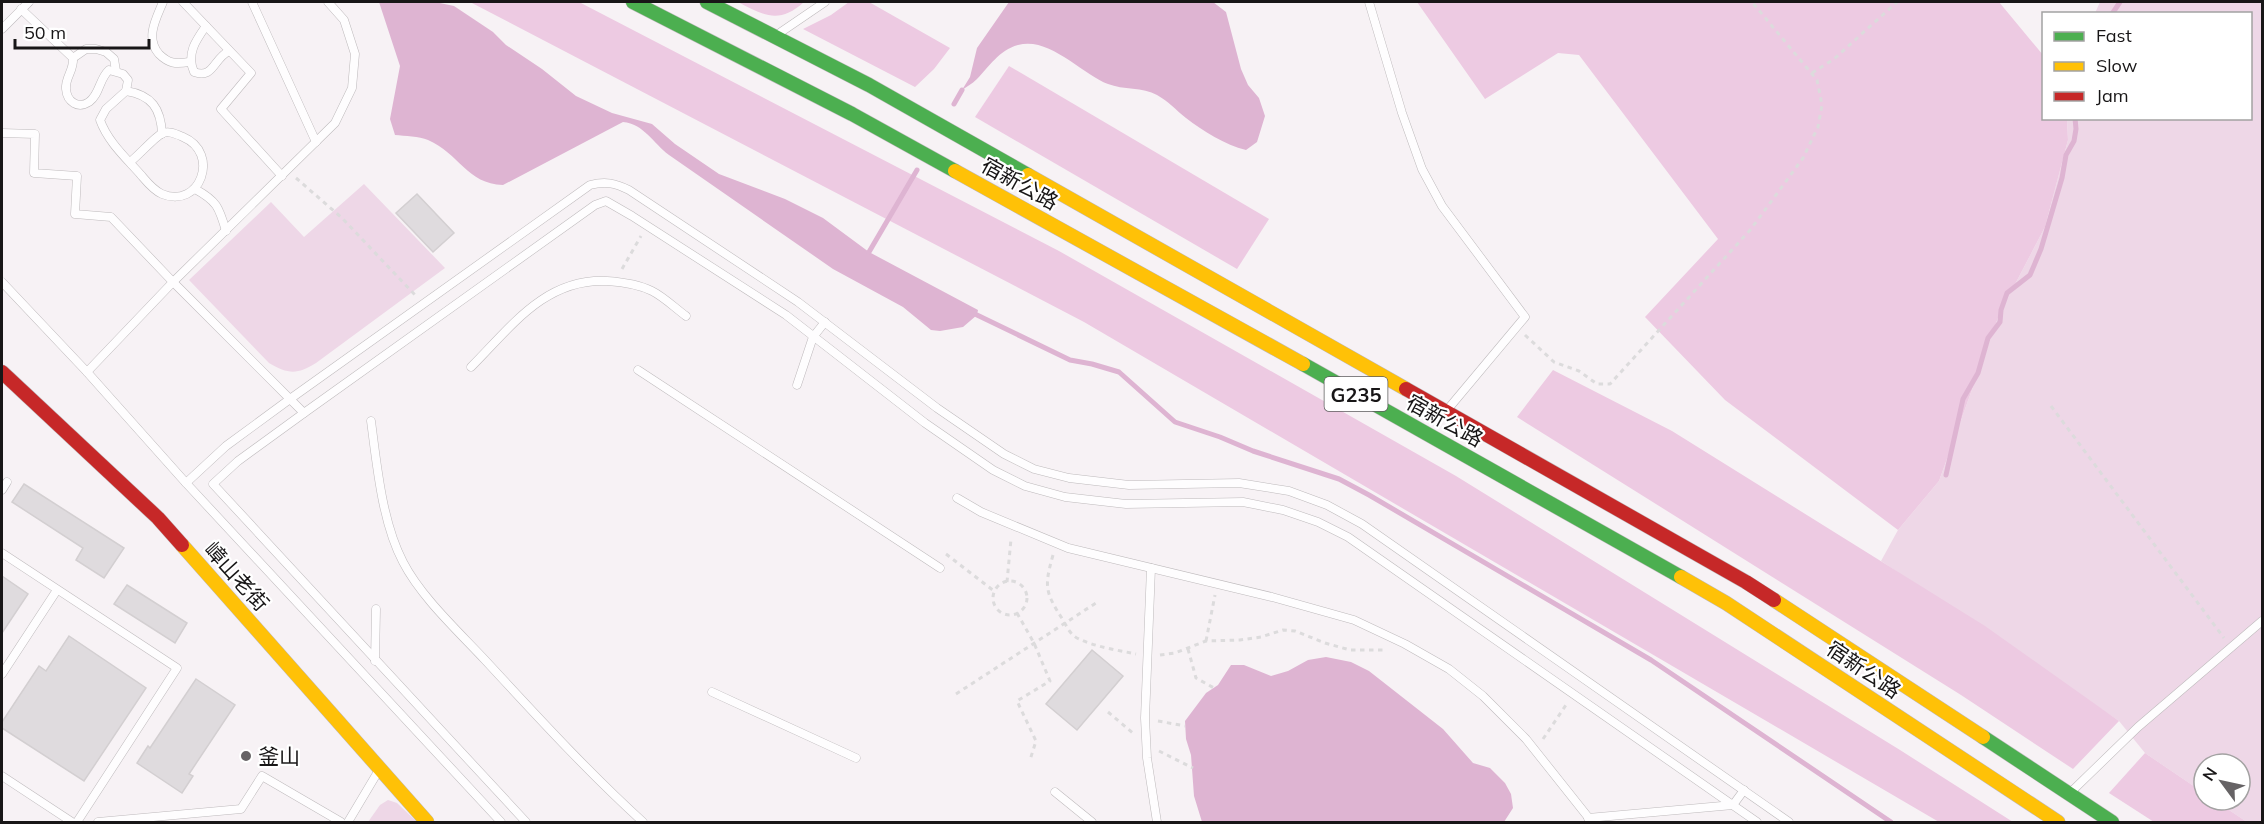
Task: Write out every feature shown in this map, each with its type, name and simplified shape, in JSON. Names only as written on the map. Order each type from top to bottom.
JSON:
[{"type":"main road","name":"宿新公路","points":[[633,2],[884,131],[1258,338],[1726,603],[2058,822]]},
{"type":"main road","name":"宿新公路","points":[[707,2],[869,85],[1746,582],[2112,822]]},
{"type":"main road","name":"嶂山老街","points":[[2,372],[158,518],[427,822]]},
{"type":"lane","points":[[2,29],[29,2]]},
{"type":"lane","points":[[163,2],[152,30],[151,41],[156,51],[166,61],[177,64],[189,62]]},
{"type":"lane","points":[[183,2],[250,73],[221,109],[285,173]]},
{"type":"lane","points":[[252,2],[316,142]]},
{"type":"lane","points":[[87,372],[173,282],[335,123],[352,88],[355,54],[344,20],[328,2]]},
{"type":"lane","points":[[775,37],[825,2]]},
{"type":"lane","points":[[1369,2],[1402,113],[1422,169],[1442,206],[1525,317],[1446,412]]},
{"type":"lane","points":[[21,9],[73,58],[74,67],[65,87],[67,96],[73,103],[80,106],[95,96],[102,76],[109,70],[123,74],[128,80],[126,91],[106,109],[100,120],[107,136],[151,186],[161,194],[174,196],[187,194],[200,182],[204,169],[197,147],[189,140],[172,132],[162,134],[130,162]]},
{"type":"lane","points":[[206,26],[198,38],[189,62],[194,72],[202,75],[210,72],[222,54],[230,51]]},
{"type":"lane","points":[[73,58],[86,49],[106,52],[114,59],[116,71]]},
{"type":"lane","points":[[126,91],[137,93],[156,107],[161,119],[162,134]]},
{"type":"lane","points":[[2,133],[35,134],[34,173],[77,176],[75,214],[111,217],[304,413]]},
{"type":"lane","points":[[186,483],[226,446],[590,185],[602,182],[615,183],[798,302],[1004,454],[1034,468],[1069,478],[1130,485],[1239,483],[1289,491],[1327,505],[1362,524],[1789,822]]},
{"type":"lane","points":[[195,189],[211,198],[220,208],[226,231]]},
{"type":"lane","points":[[526,822],[213,484],[238,461],[304,413],[595,205],[606,201],[786,315],[925,423],[993,470],[1025,486],[1065,497],[1126,504],[1243,502],[1283,510],[1318,522],[1348,537],[1757,822]]},
{"type":"lane","points":[[471,367],[537,301],[569,284],[597,280],[625,282],[652,291],[686,316]]},
{"type":"lane","points":[[2,282],[501,822]]},
{"type":"lane","points":[[797,385],[813,337],[825,322]]},
{"type":"lane","points":[[638,370],[940,568]]},
{"type":"lane","points":[[371,421],[379,480],[393,540],[404,564],[433,604],[539,719],[603,786],[643,822]]},
{"type":"lane","points":[[2,490],[7,482]]},
{"type":"lane","points":[[957,498],[981,512],[1068,548],[1354,620],[1405,644],[1449,669],[1483,696],[1536,751],[1590,820],[1733,805],[1744,790]]},
{"type":"lane","points":[[2,553],[177,668],[77,822]]},
{"type":"lane","points":[[1151,568],[1145,718],[1157,822]]},
{"type":"lane","points":[[2,674],[57,590]]},
{"type":"lane","points":[[375,661],[376,609]]},
{"type":"lane","points":[[2069,794],[2138,727],[2262,621]]},
{"type":"lane","points":[[712,692],[856,758]]},
{"type":"lane","points":[[348,822],[380,768]]},
{"type":"lane","points":[[2,776],[72,822]]},
{"type":"lane","points":[[98,822],[241,809],[262,776],[341,822]]},
{"type":"lane","points":[[1055,792],[1092,822]]},
{"type":"lane","points":[[1733,805],[1749,822]]},
{"type":"path","points":[[1517,327],[1554,362],[1579,371],[1597,384],[1610,384],[1752,229],[1803,158],[1818,127],[1822,105],[1817,80],[1752,2]]},
{"type":"path","points":[[1812,74],[1834,59],[1897,2]]},
{"type":"path","points":[[285,173],[342,218],[423,303]]},
{"type":"path","points":[[615,281],[647,225]]},
{"type":"path","points":[[2051,406],[2230,647]]},
{"type":"path","points":[[1007,582],[1012,525]]},
{"type":"path","points":[[1057,543],[1048,573],[1049,599],[1072,635],[1079,639],[1148,657],[1175,653],[1206,641],[1240,640],[1261,637],[1283,630],[1295,631],[1350,650],[1385,650],[1405,644]]},
{"type":"path","points":[[946,554],[995,591]]},
{"type":"path","points":[[1007,582],[1018,583],[1025,591],[1026,603],[1017,613],[1009,615],[999,611],[994,602],[995,591],[1007,582]]},
{"type":"path","points":[[1206,641],[1217,584]]},
{"type":"path","points":[[956,694],[1100,601]]},
{"type":"path","points":[[1017,613],[1034,643],[1050,681],[1017,701],[1036,741],[1030,760]]},
{"type":"path","points":[[1188,649],[1196,678],[1214,688]]},
{"type":"path","points":[[1536,751],[1574,693]]},
{"type":"path","points":[[1108,712],[1147,745],[1193,768]]},
{"type":"path","points":[[1145,718],[1185,726]]},
{"type":"shaded area","points":[[379,2],[435,2],[454,6],[493,32],[506,45],[542,69],[576,96],[612,113],[652,124],[675,144],[719,174],[785,199],[823,218],[869,252],[978,310],[977,315],[963,327],[940,331],[931,330],[903,307],[833,269],[669,155],[637,126],[623,122],[503,185],[480,179],[448,152],[428,140],[395,135],[390,119],[400,66]]},
{"type":"shaded area","points":[[470,2],[579,2],[1059,251],[1456,476],[2013,822],[1939,822],[1084,322]]},
{"type":"shaded area","points":[[738,2],[804,2],[787,14],[771,16]]},
{"type":"shaded area","points":[[849,2],[869,2],[950,48],[934,69],[915,87],[803,29],[831,15]]},
{"type":"shaded area","points":[[1009,2],[1213,2],[1226,12],[1241,69],[1248,85],[1259,98],[1265,116],[1257,142],[1246,150],[1230,145],[1200,128],[1157,95],[1108,84],[1065,57],[1041,46],[1030,44],[1018,45],[1005,51],[975,81],[962,90],[970,77],[977,48]]},
{"type":"shaded area","points":[[1417,2],[1999,2],[2042,54],[2042,120],[2067,120],[2068,140],[2045,227],[1999,315],[1939,481],[1898,530],[1725,400],[1645,317],[1718,239],[1579,55],[1558,53],[1485,99]]},
{"type":"shaded area","points":[[2100,2],[2262,2],[2262,822],[2247,822],[2232,812],[2252,812],[2252,752],[2192,752],[2192,785],[2145,753],[2119,721],[1881,561],[1898,530],[1939,481],[1999,315],[2045,227],[2068,140],[2067,120],[2252,120],[2252,12],[2095,12]]},
{"type":"shaded area","points":[[1009,66],[1269,219],[1237,269],[975,117]]},
{"type":"shaded area","points":[[364,184],[445,268],[316,363],[303,370],[292,372],[276,367],[269,363],[189,280],[271,202],[304,237]]},
{"type":"shaded area","points":[[1553,370],[1672,431],[1985,626],[2119,721],[2073,769],[1961,695],[1517,417]]},
{"type":"shaded area","points":[[1326,657],[1351,662],[1369,671],[1443,729],[1473,763],[1490,768],[1505,783],[1511,794],[1513,808],[1504,822],[1202,822],[1194,796],[1191,755],[1186,739],[1185,721],[1206,693],[1218,685],[1231,665],[1244,665],[1271,676],[1288,671],[1308,660]]},
{"type":"shaded area","points":[[2145,753],[2192,785],[2192,812],[2232,812],[2247,822],[2154,822],[2109,793]]},
{"type":"shaded area","points":[[388,800],[397,803],[417,822],[368,822],[380,805]]},
{"type":"building","points":[[417,194],[454,233],[433,252],[396,213]]},
{"type":"building","points":[[24,484],[124,548],[104,578],[76,560],[83,548],[12,502]]},
{"type":"building","points":[[2,576],[28,594],[2,633]]},
{"type":"building","points":[[127,585],[187,623],[175,643],[114,604]]},
{"type":"building","points":[[69,636],[146,688],[84,781],[2,728],[2,722],[39,666],[46,671]]},
{"type":"building","points":[[1092,650],[1123,676],[1077,730],[1046,704]]},
{"type":"building","points":[[196,679],[235,705],[189,774],[193,776],[182,793],[137,763],[148,746],[150,748]]},
{"type":"waterway","points":[[2113,12],[2120,2]]},
{"type":"waterway","points":[[954,104],[962,90]]},
{"type":"waterway","points":[[1946,475],[1963,399],[1978,373],[1988,338],[2000,322],[2001,310],[2007,293],[2030,275],[2041,249],[2062,178],[2066,155],[2074,141],[2075,120]]},
{"type":"waterway","points":[[869,252],[917,170]]},
{"type":"waterway","points":[[977,315],[1070,360],[1119,372],[1175,422],[1339,479],[1369,495],[1651,660],[1891,822]]},
{"type":"traffic: fast","points":[[633,2],[852,114],[955,171]]},
{"type":"traffic: fast","points":[[707,2],[869,85],[1028,175]]},
{"type":"traffic: fast","points":[[1303,364],[1681,577]]},
{"type":"traffic: fast","points":[[1983,737],[2112,822]]},
{"type":"traffic: slow","points":[[955,171],[1303,364]]},
{"type":"traffic: slow","points":[[1028,175],[1406,389]]},
{"type":"traffic: slow","points":[[182,545],[427,822]]},
{"type":"traffic: slow","points":[[1681,577],[1726,603],[2058,822]]},
{"type":"traffic: slow","points":[[1774,600],[1983,737]]},
{"type":"traffic: jam","points":[[2,372],[158,518],[182,545]]},
{"type":"traffic: jam","points":[[1406,389],[1774,600]]},
{"type":"place","name":"釜山","points":[[246,756]]}]
